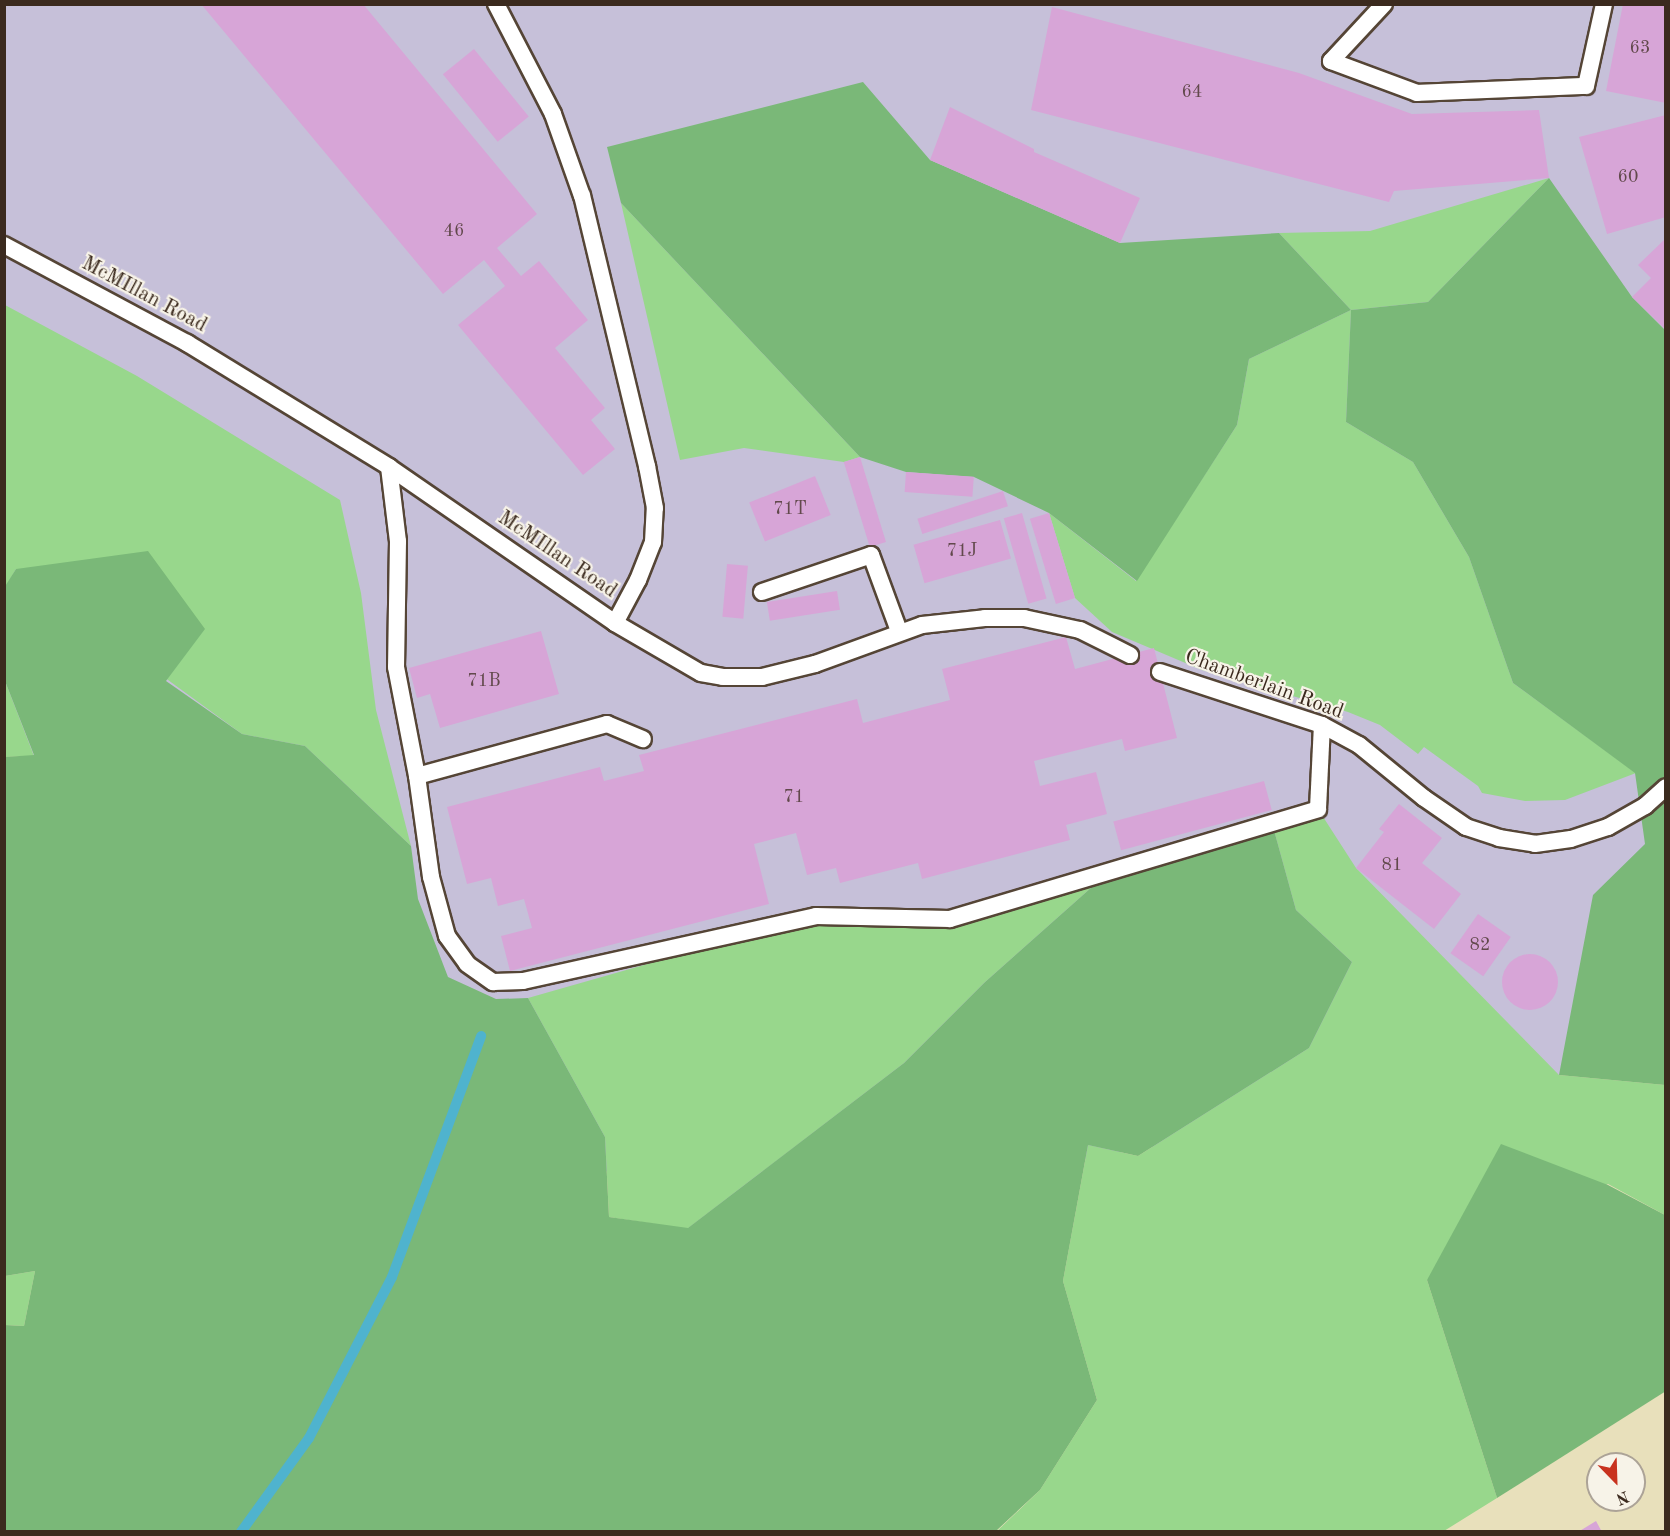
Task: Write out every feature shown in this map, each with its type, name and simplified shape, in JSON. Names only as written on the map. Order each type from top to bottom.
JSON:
[{"type":"lane","name":"McMIllan Road","points":[[4,245],[187,343],[389,467],[615,623],[638,580],[653,542],[655,508],[647,466],[582,196],[553,114],[496,4]]},
{"type":"lane","points":[[1384,4],[1331,61],[1417,93],[1586,86],[1604,4]]},
{"type":"lane","points":[[389,467],[398,541],[396,668],[417,776],[431,877],[447,936],[468,964],[493,982],[524,981],[816,916],[951,919],[1318,809],[1322,725]]},
{"type":"lane","points":[[762,592],[871,555],[899,632]]},
{"type":"lane","points":[[615,623],[700,672],[723,676],[762,676],[815,664],[922,625],[975,619],[1024,618],[1080,630],[1130,655]]},
{"type":"lane","name":"Chamberlain Road","points":[[1160,672],[1322,725],[1359,745],[1424,798],[1466,827],[1499,838],[1535,844],[1571,839],[1608,827],[1645,806],[1665,787]]},
{"type":"lane","points":[[417,776],[607,724],[643,739]]},
{"type":"shaded area","points":[[4,5],[1665,5],[1665,1073],[1559,1075],[687,1229],[5,740]]},
{"type":"green space","points":[[863,82],[930,160],[1120,243],[1279,233],[1351,310],[1249,359],[1237,425],[1137,581],[1049,513],[974,477],[906,472],[860,457],[621,203],[607,147]]},
{"type":"green space","points":[[1549,178],[1428,302],[1351,310],[1279,233],[1370,231]]},
{"type":"green space","points":[[1549,178],[1632,297],[1665,330],[1665,1085],[1559,1075],[1593,895],[1645,844],[1635,773],[1513,683],[1469,557],[1413,462],[1346,422],[1351,310],[1428,302]]},
{"type":"green space","points":[[621,203],[860,457],[844,462],[744,448],[680,460]]},
{"type":"green space","points":[[5,305],[137,376],[340,500],[361,593],[376,710],[411,846],[305,746],[242,734],[16,569],[5,588]]},
{"type":"green space","points":[[1351,310],[1346,422],[1413,462],[1469,557],[1513,683],[1636,773],[1565,800],[1525,801],[1482,793],[1478,786],[1424,747],[1418,754],[1380,725],[1348,712],[1202,670],[1112,632],[1075,598],[1049,513],[1136,581],[1237,425],[1249,359]]},
{"type":"green space","points":[[148,551],[205,629],[166,681],[242,734],[305,746],[411,846],[418,899],[448,977],[496,999],[528,998],[605,1137],[609,1217],[688,1228],[904,1063],[984,983],[1110,871],[1272,823],[1296,910],[1352,962],[1309,1048],[1138,1156],[1088,1145],[1063,1281],[1097,1400],[1040,1490],[996,1531],[5,1531],[5,1325],[24,1326],[35,1271],[5,1276],[5,757],[34,755],[5,681],[4,588],[16,569]]},
{"type":"green space","points":[[5,681],[34,756],[5,757]]},
{"type":"green space","points":[[1318,809],[1356,868],[1559,1075],[1665,1085],[1665,1215],[1608,1184],[1427,1280],[1497,1498],[1444,1531],[996,1532],[1040,1490],[1097,1400],[1063,1281],[1088,1145],[1138,1156],[1309,1048],[1352,962],[1296,910],[1272,823]]},
{"type":"green space","points":[[1110,871],[984,983],[904,1063],[687,1229],[609,1217],[605,1137],[528,998],[816,916],[951,919]]},
{"type":"green space","points":[[1501,1144],[1608,1185],[1665,1215],[1666,1391],[1497,1498],[1427,1280]]},
{"type":"green space","points":[[35,1271],[24,1326],[5,1325],[5,1276]]},
{"type":"building","points":[[201,4],[363,4],[537,214],[497,248],[521,276],[539,261],[588,320],[555,348],[605,408],[591,420],[615,449],[583,475],[458,325],[505,286],[484,260],[443,294]]},
{"type":"building","points":[[1623,4],[1666,4],[1666,103],[1606,91]]},
{"type":"building","points":[[1052,7],[1299,73],[1412,114],[1539,110],[1549,178],[1394,191],[1389,202],[1031,110]]},
{"type":"building","points":[[474,49],[529,117],[498,142],[443,74]]},
{"type":"building","points":[[950,107],[1034,149],[1034,152],[1140,198],[1120,243],[930,160]]},
{"type":"building","points":[[1666,115],[1666,217],[1607,234],[1579,137]]},
{"type":"building","points":[[1664,240],[1666,241],[1666,330],[1632,297],[1651,278],[1638,265]]},
{"type":"building","points":[[860,457],[886,542],[870,547],[844,462]]},
{"type":"building","points":[[906,472],[974,477],[972,497],[905,492]]},
{"type":"building","points":[[815,476],[831,515],[765,542],[749,503]]},
{"type":"building","points":[[1003,491],[1008,506],[922,534],[917,519]]},
{"type":"building","points":[[1022,513],[1047,599],[1028,604],[1004,518]]},
{"type":"building","points":[[1049,513],[1075,598],[1056,604],[1030,519]]},
{"type":"building","points":[[1000,520],[1011,558],[925,583],[913,545]]},
{"type":"building","points":[[727,564],[748,566],[743,619],[722,617]]},
{"type":"building","points":[[837,591],[840,610],[770,621],[767,602]]},
{"type":"building","points":[[541,631],[559,694],[440,728],[430,694],[417,698],[409,668]]},
{"type":"building","points":[[1066,637],[1075,669],[1154,648],[1177,738],[1125,751],[1122,739],[1034,761],[1040,786],[1096,772],[1107,814],[1066,825],[1070,840],[922,879],[918,863],[840,883],[836,868],[807,875],[796,833],[754,844],[769,904],[510,971],[501,936],[532,928],[524,899],[498,906],[491,878],[467,884],[447,807],[600,767],[604,781],[644,771],[639,755],[857,699],[863,723],[950,700],[942,669]]},
{"type":"building","points":[[1264,781],[1272,810],[1121,850],[1113,821]]},
{"type":"building","points":[[1399,804],[1442,838],[1422,863],[1461,894],[1434,929],[1356,868],[1384,832],[1379,829]]},
{"type":"building","points":[[1478,914],[1511,937],[1483,976],[1450,953]]},
{"type":"building","points":[[1530,954],[1541,956],[1550,962],[1556,971],[1558,982],[1556,993],[1550,1002],[1541,1008],[1530,1010],[1519,1008],[1510,1002],[1504,993],[1502,982],[1504,971],[1510,962],[1519,956]]},
{"type":"building","points":[[1596,1521],[1602,1532],[1578,1532]]},
{"type":"waterway","points":[[241,1532],[309,1438],[392,1277],[481,1036]]}]
